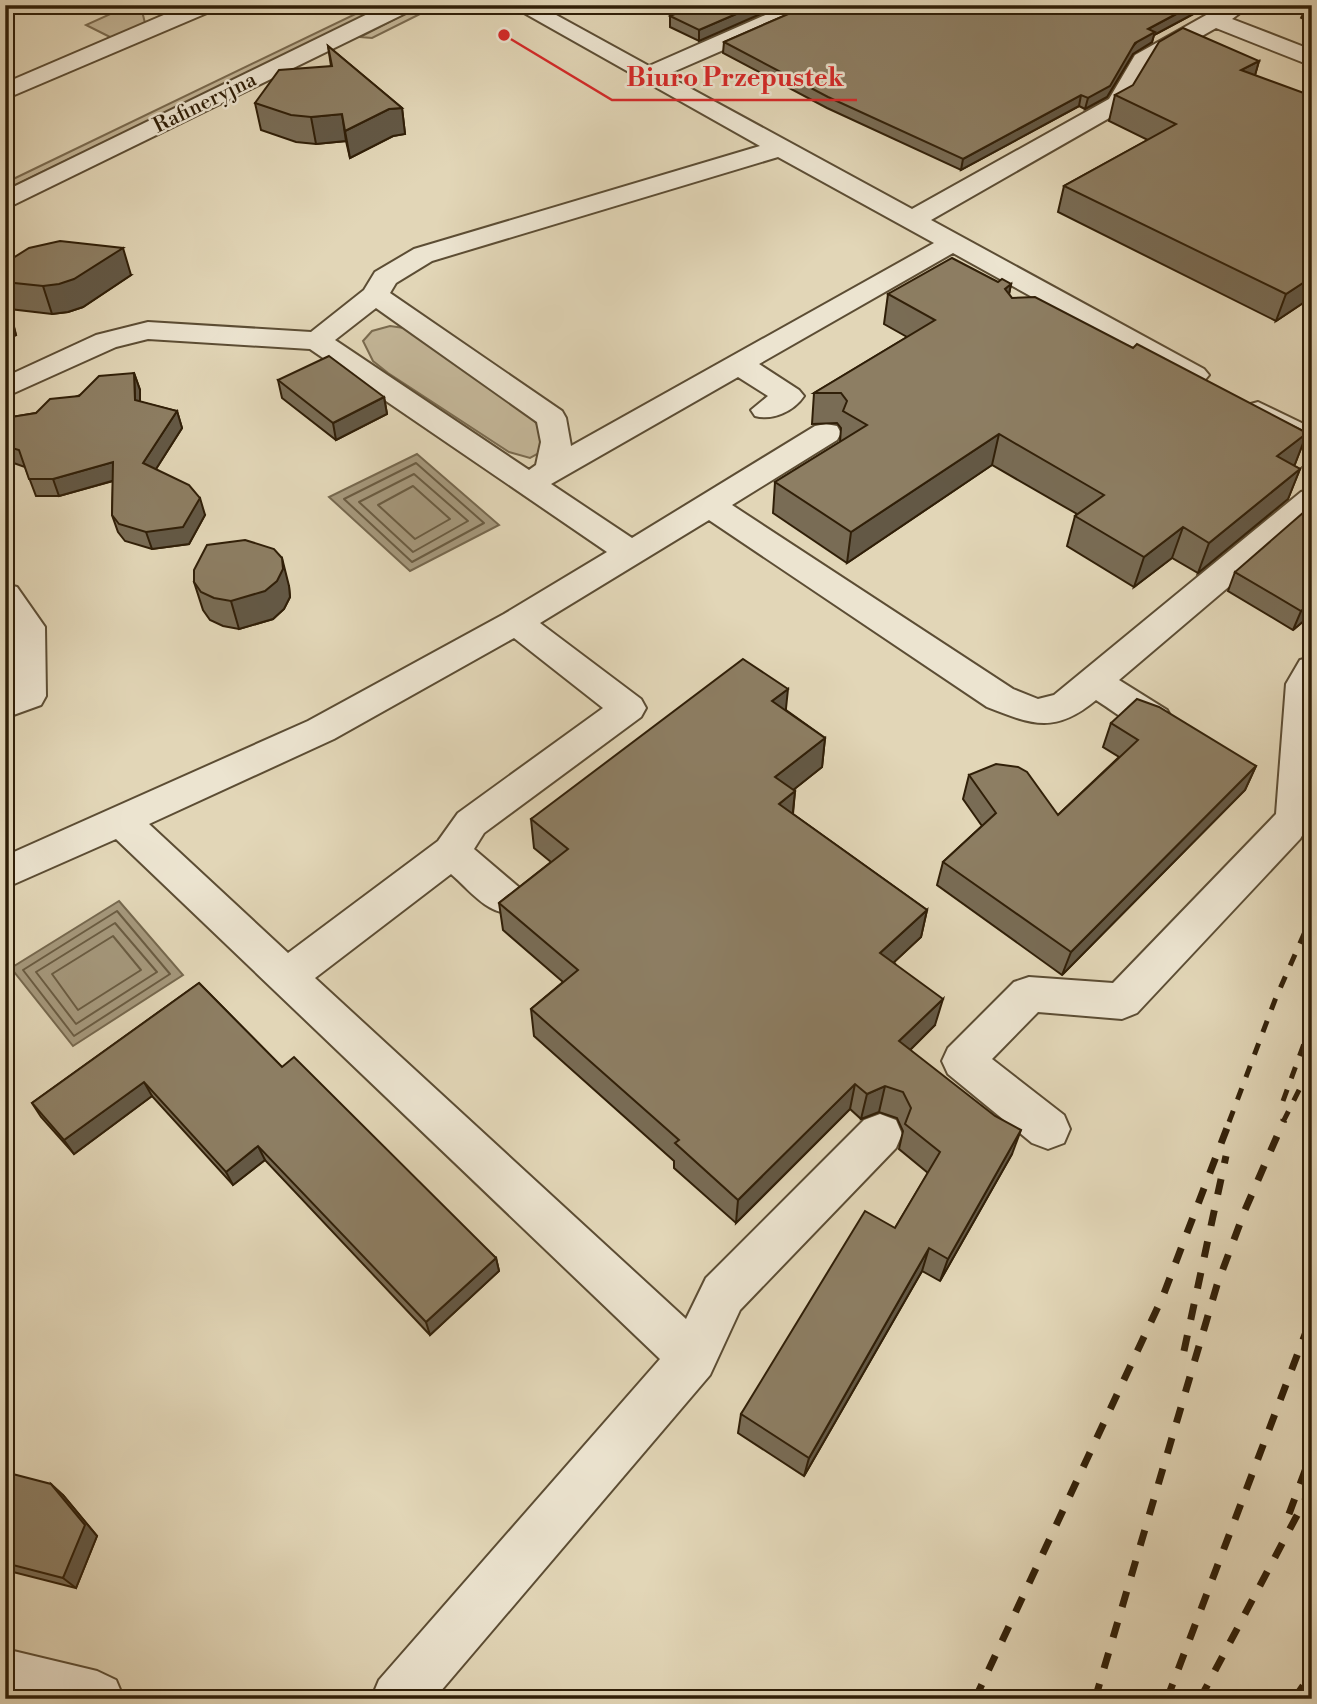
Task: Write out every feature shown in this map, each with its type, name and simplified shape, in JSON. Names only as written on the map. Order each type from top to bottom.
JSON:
[{"type":"street","points":[[5,92],[206,5]]},
{"type":"street","name":"Rafineryjna","points":[[5,201],[404,5]]},
{"type":"street","points":[[521,5],[1217,388]]},
{"type":"street","points":[[648,75],[807,5]]},
{"type":"street","points":[[912,219],[1118,104],[1125,96],[1136,66],[1240,5]]},
{"type":"street","points":[[1214,20],[1288,46],[1312,59]]},
{"type":"street","points":[[317,341],[375,295],[385,278],[423,255],[781,148]]},
{"type":"street","points":[[539,477],[954,242]]},
{"type":"street","points":[[375,295],[551,418],[556,442],[539,477]]},
{"type":"street","points":[[1025,314],[1053,297]]},
{"type":"street","points":[[5,388],[106,341],[148,330],[317,341],[539,477],[631,553]]},
{"type":"street","points":[[738,364],[789,397],[766,410]]},
{"type":"street","points":[[1241,402],[1312,441]]},
{"type":"street","points":[[5,873],[321,730],[516,622],[826,433]]},
{"type":"street","points":[[709,505],[999,698],[1019,708],[1036,712],[1052,711],[1065,706],[1312,499]]},
{"type":"street","points":[[5,595],[28,627],[28,696],[5,705]]},
{"type":"street","points":[[286,977],[452,852],[471,823],[628,708],[516,622]]},
{"type":"street","points":[[1048,1129],[963,1061],[1029,994],[1122,1002],[1287,830],[1295,815],[1304,684],[1312,669]]},
{"type":"street","points":[[1094,682],[1154,719]]},
{"type":"street","points":[[121,821],[693,1358]]},
{"type":"street","points":[[452,852],[507,900]]},
{"type":"street","points":[[398,1699],[693,1358],[723,1294],[880,1134]]},
{"type":"street","points":[[5,1675],[97,1699]]},
{"type":"shaded area","points":[[130,5],[142,11],[145,23],[116,40],[86,25]]},
{"type":"shaded area","points":[[374,5],[388,5],[5,190],[5,183]]},
{"type":"shaded area","points":[[422,5],[438,5],[372,38],[360,37]]},
{"type":"shaded area","points":[[390,326],[404,328],[533,419],[540,429],[541,452],[530,458],[509,452],[373,361],[363,341],[372,331]]},
{"type":"water","points":[[417,454],[499,525],[410,571],[329,497]]},
{"type":"water","points":[[119,901],[183,975],[73,1046],[11,968]]},
{"type":"building","points":[[696,5],[757,5],[699,30],[670,16]]},
{"type":"building","points":[[809,5],[1193,5],[1148,29],[1155,32],[1135,43],[1110,86],[1088,98],[1081,95],[963,159],[828,97],[724,42]]},
{"type":"building","points":[[1183,28],[1259,61],[1241,70],[1312,96],[1312,277],[1286,294],[1064,186],[1176,124],[1115,95],[1133,85],[1159,42]]},
{"type":"building","points":[[328,46],[402,108],[389,109],[345,131],[342,114],[311,117],[291,115],[255,103],[279,70],[332,66]]},
{"type":"building","points":[[60,241],[123,248],[74,279],[59,284],[43,286],[5,282],[5,263],[29,248]]},
{"type":"building","points":[[952,258],[998,282],[1002,279],[1011,284],[1005,289],[1012,298],[1035,297],[1133,348],[1137,344],[1307,433],[1277,456],[1300,469],[1209,543],[1183,527],[1144,557],[1075,516],[1104,495],[999,434],[851,532],[775,482],[867,425],[843,411],[847,401],[841,393],[814,393],[935,320],[888,294]]},
{"type":"building","points":[[329,356],[384,397],[333,423],[278,380]]},
{"type":"building","points":[[134,373],[135,400],[177,411],[143,463],[189,485],[200,498],[183,527],[146,532],[119,524],[112,515],[113,462],[53,479],[29,479],[19,450],[5,446],[5,418],[36,413],[50,399],[79,396],[99,376]]},
{"type":"building","points":[[1312,505],[1312,602],[1301,611],[1235,572]]},
{"type":"building","points":[[245,540],[274,549],[282,558],[283,569],[277,581],[265,591],[231,601],[201,592],[194,582],[194,570],[207,545]]},
{"type":"building","points":[[743,659],[788,689],[772,701],[825,738],[775,777],[795,791],[779,804],[927,910],[880,953],[943,999],[899,1041],[995,1116],[1021,1130],[948,1259],[929,1248],[809,1458],[741,1414],[865,1211],[895,1228],[940,1152],[905,1124],[911,1108],[903,1092],[885,1086],[867,1094],[855,1084],[738,1200],[675,1143],[679,1140],[531,1009],[578,970],[499,903],[568,849],[531,819]]},
{"type":"building","points":[[1137,699],[1159,707],[1256,766],[1071,952],[943,862],[996,813],[969,775],[996,764],[1018,767],[1027,772],[1058,815],[1138,740],[1111,723]]},
{"type":"building","points":[[199,983],[282,1067],[294,1057],[496,1258],[426,1322],[258,1146],[226,1172],[144,1082],[64,1140],[32,1103]]},
{"type":"building","points":[[5,1472],[51,1484],[85,1525],[63,1578],[5,1563]]},
{"type":"railway","points":[[1286,10],[1312,22]]},
{"type":"railway","points":[[1229,1122],[1275,1000],[1312,916]]},
{"type":"railway","points":[[1283,1101],[1312,1022]]},
{"type":"railway","points":[[1284,1120],[1312,1064]]},
{"type":"railway","points":[[975,1699],[1163,1296],[1230,1120]]},
{"type":"railway","points":[[1095,1699],[1217,1285],[1245,1210],[1284,1120]]},
{"type":"railway","points":[[1184,1351],[1226,1156]]},
{"type":"railway","points":[[1167,1699],[1312,1316]]},
{"type":"railway","points":[[1289,1514],[1312,1452]]},
{"type":"railway","points":[[1200,1699],[1312,1487]]},
{"type":"railway","points":[[1294,1699],[1312,1673]]},
{"type":"place","name":"Biuro Przepustek","points":[[504,35]]}]
